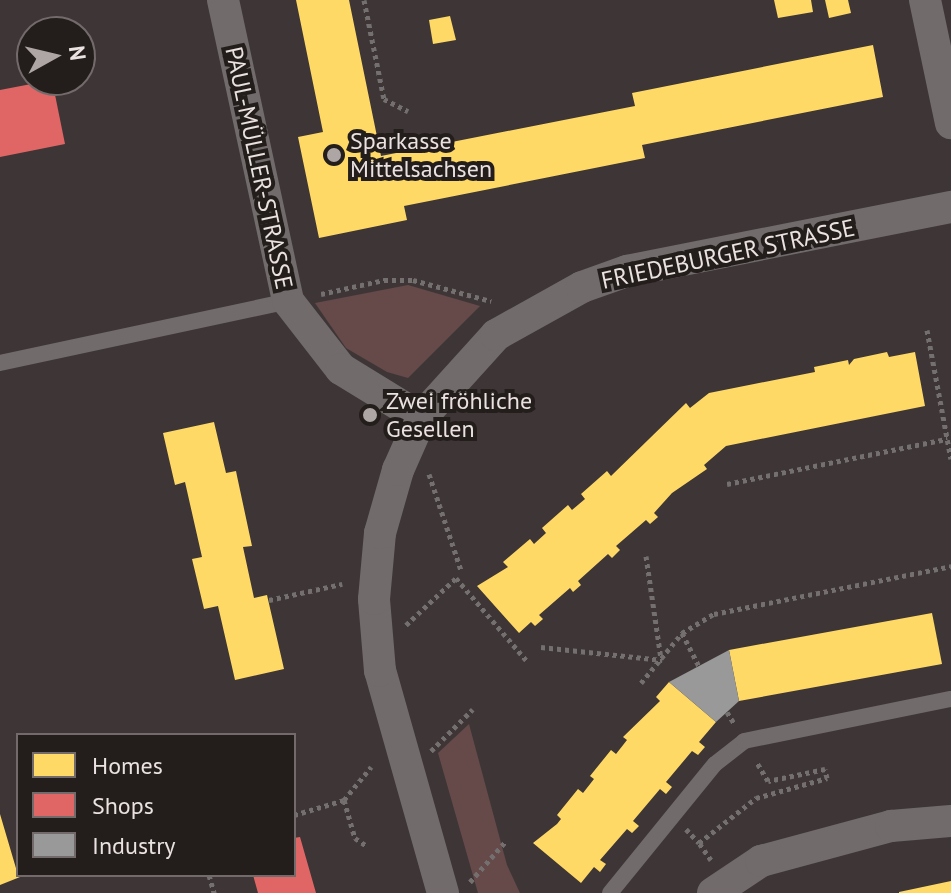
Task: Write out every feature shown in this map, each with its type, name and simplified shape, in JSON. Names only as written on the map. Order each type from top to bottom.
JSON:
[{"type":"street","name":"PAUL-MÜLLER-STRASSE","points":[[223,0],[288,301],[341,369],[421,418]]},
{"type":"street","points":[[925,0],[951,123]]},
{"type":"street","name":"FRIEDEBURGER STRASSE","points":[[456,888],[405,758],[380,671],[374,599],[380,533],[406,452],[421,418],[496,335],[582,287],[627,271],[951,207]]},
{"type":"street","points":[[720,888],[761,861],[891,826],[951,821]]},
{"type":"lane","points":[[0,363],[288,301]]},
{"type":"lane","points":[[610,893],[715,764],[744,741],[951,699]]},
{"type":"path","points":[[364,0],[384,99],[408,111]]},
{"type":"path","points":[[288,301],[384,280],[413,280],[491,301]]},
{"type":"path","points":[[927,330],[951,459]]},
{"type":"path","points":[[727,484],[947,439]]},
{"type":"path","points":[[406,452],[430,475],[461,570]]},
{"type":"path","points":[[646,556],[662,660]]},
{"type":"path","points":[[641,683],[682,633],[714,614],[951,566]]},
{"type":"path","points":[[405,625],[456,578],[526,660]]},
{"type":"path","points":[[269,600],[342,584]]},
{"type":"path","points":[[682,633],[699,666]]},
{"type":"path","points":[[541,647],[662,660]]},
{"type":"path","points":[[405,758],[431,751],[473,709]]},
{"type":"path","points":[[720,888],[699,843],[756,798],[827,778],[825,769],[768,781],[744,741]]},
{"type":"path","points":[[296,814],[344,800],[371,767]]},
{"type":"path","points":[[344,800],[355,838],[367,846]]},
{"type":"path","points":[[456,888],[506,841]]},
{"type":"shaded area","points":[[408,285],[480,306],[408,378],[387,372],[346,348],[315,303]]},
{"type":"shaded area","points":[[469,724],[507,865],[520,893],[478,893],[438,753]]},
{"type":"building: Homes","points":[[296,0],[349,0],[381,156],[635,106],[632,93],[873,45],[883,97],[642,145],[645,158],[404,206],[407,220],[319,238],[298,137],[323,132]]},
{"type":"building: Homes","points":[[774,0],[811,0],[813,12],[778,18]]},
{"type":"building: Homes","points":[[825,0],[848,0],[851,13],[829,18]]},
{"type":"building: Homes","points":[[450,16],[456,40],[433,44],[429,20]]},
{"type":"building: Homes","points":[[887,352],[889,357],[915,352],[925,406],[726,446],[704,465],[707,469],[672,493],[654,513],[658,517],[650,524],[646,520],[616,546],[620,550],[612,558],[608,554],[578,581],[581,585],[573,592],[570,588],[539,615],[543,619],[535,626],[531,622],[519,633],[477,586],[508,567],[503,562],[530,539],[534,544],[546,533],[542,528],[568,505],[572,510],[585,499],[581,494],[607,471],[611,476],[686,403],[690,408],[709,393],[815,372],[814,367],[848,360],[849,365],[854,359]]},
{"type":"building: Homes","points":[[214,422],[226,473],[236,471],[252,546],[243,547],[254,598],[267,595],[284,669],[235,680],[218,606],[204,609],[192,559],[202,557],[185,482],[175,485],[163,433]]},
{"type":"building: Homes","points":[[932,613],[942,664],[739,701],[729,650]]},
{"type":"building: Homes","points":[[669,682],[716,722],[699,742],[705,747],[698,755],[692,751],[666,782],[672,787],[666,794],[660,789],[633,821],[639,826],[632,833],[627,829],[600,860],[606,864],[600,872],[594,867],[581,883],[533,843],[557,824],[561,819],[557,815],[578,789],[583,793],[594,779],[590,776],[611,750],[616,754],[627,740],[623,737],[660,701],[656,697]]},
{"type":"building: Homes","points":[[0,814],[16,877],[20,877],[0,885]]},
{"type":"building: Homes","points":[[951,881],[951,893],[899,893],[899,892]]},
{"type":"building: Shops","points":[[16,87],[16,96],[55,96],[65,144],[0,157],[0,90]]},
{"type":"building: Shops","points":[[300,837],[316,893],[258,893],[254,877],[296,877],[296,838]]},
{"type":"building: Industry","points":[[729,650],[739,701],[716,722],[669,682]]},
{"type":"place","name":"Sparkasse Mittelsachsen","points":[[334,155]]},
{"type":"place","name":"Zwei fröhliche Gesellen","points":[[370,415]]}]
